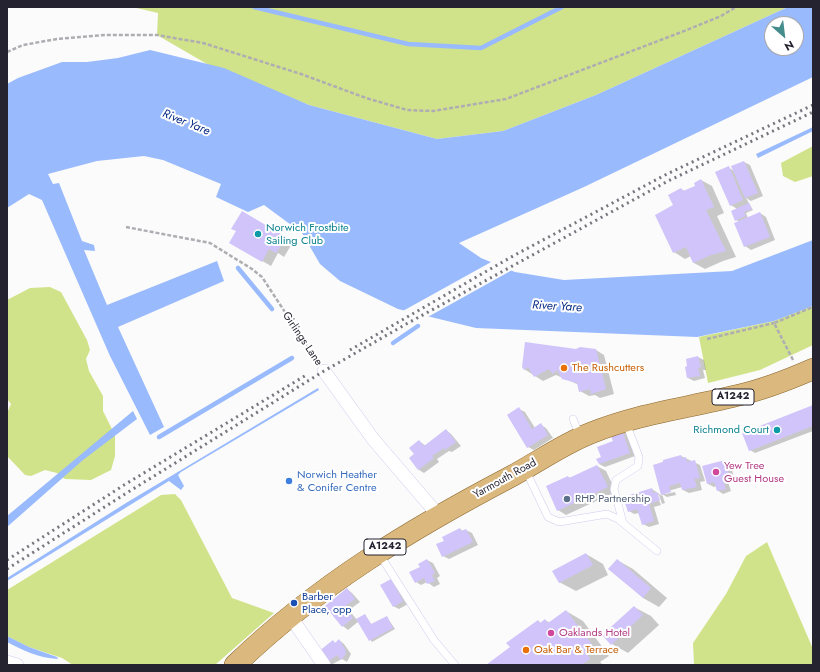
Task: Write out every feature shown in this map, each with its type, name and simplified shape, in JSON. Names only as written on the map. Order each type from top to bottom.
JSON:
[{"type":"main road","name":"Yarmouth Road","points":[[235,665],[290,616],[377,552],[438,515],[525,469],[577,429],[625,421],[736,396],[807,372]]},
{"type":"street","name":"Girlings Lane","points":[[324,371],[373,439],[438,515]]},
{"type":"street","points":[[290,616],[324,665]]},
{"type":"street","points":[[7,662],[17,665]]},
{"type":"lane","points":[[623,523],[614,490],[616,480],[638,466],[640,457],[625,421]]},
{"type":"lane","points":[[525,469],[548,517],[559,522],[607,514],[623,523],[657,551]]},
{"type":"lane","points":[[377,552],[383,558],[434,640],[455,665]]},
{"type":"path","points":[[7,52],[23,45],[57,39],[105,35],[157,35],[203,43],[301,74],[366,98],[407,110],[433,111],[506,99],[679,33],[721,16],[736,7]]},
{"type":"path","name":"Girlings Lane","points":[[126,227],[210,243],[252,269],[262,277],[324,371]]},
{"type":"path","points":[[707,339],[774,323],[813,307]]},
{"type":"path","points":[[774,323],[807,372]]},
{"type":"green space","points":[[132,7],[788,7],[768,16],[764,16],[764,18],[596,95],[503,131],[437,139],[309,105],[207,64],[157,35],[158,13]]},
{"type":"green space","points":[[813,146],[813,176],[795,182],[783,176],[781,163]]},
{"type":"green space","points":[[50,287],[61,292],[87,340],[90,350],[86,359],[89,371],[103,396],[103,411],[115,435],[115,456],[111,470],[91,480],[65,479],[57,473],[45,470],[31,476],[25,475],[7,456],[7,413],[11,404],[7,399],[7,300],[30,288]]},
{"type":"green space","points":[[813,306],[813,345],[760,370],[708,383],[699,337],[774,321]]},
{"type":"green space","points":[[175,494],[181,500],[232,598],[274,613],[215,665],[73,665],[62,658],[29,647],[7,636],[7,590],[161,495]]},
{"type":"green space","points":[[767,542],[813,649],[813,665],[694,665],[693,643],[726,594],[746,556]]},
{"type":"water","name":"River Yare","points":[[788,7],[813,7],[813,77],[584,187],[459,243],[481,258],[515,272],[564,280],[732,271],[813,240],[813,306],[774,321],[697,337],[476,328],[398,309],[340,281],[320,264],[302,233],[264,205],[248,212],[216,197],[221,184],[163,160],[144,156],[97,161],[48,174],[53,184],[59,183],[82,241],[94,245],[95,251],[84,250],[107,305],[217,261],[224,281],[118,327],[164,427],[150,435],[110,356],[42,200],[29,194],[7,208],[7,84],[18,78],[62,62],[87,62],[118,58],[150,50],[224,68],[309,105],[437,139],[503,131],[596,95],[764,18],[764,56],[804,56],[804,16],[768,16]]},
{"type":"water","points":[[813,127],[813,131],[758,158],[756,154]]},
{"type":"water","points":[[318,388],[319,390],[181,472],[178,475],[184,486],[181,490],[169,481],[7,581],[7,578],[126,503]]},
{"type":"water","points":[[133,411],[137,419],[83,460],[7,527],[7,516]]},
{"type":"water","points":[[7,636],[29,647],[57,657],[58,659],[32,654],[7,642]]},
{"type":"pier","points":[[493,261],[514,269],[426,318],[401,312]]},
{"type":"building","points":[[744,161],[758,193],[745,198],[731,166]]},
{"type":"building","points":[[729,166],[743,200],[730,206],[715,172]]},
{"type":"building","points":[[701,179],[714,207],[706,210],[726,251],[711,255],[693,263],[686,247],[673,253],[655,215],[673,205],[668,195],[681,188],[683,191],[695,186],[694,183]]},
{"type":"building","points":[[749,203],[752,209],[744,212],[746,216],[735,221],[731,211]]},
{"type":"building","name":"Norwich Frostbite Sailing Club","points":[[242,211],[286,237],[276,253],[269,249],[262,262],[229,243],[236,231],[231,229]]},
{"type":"building","points":[[760,212],[770,237],[744,247],[734,223]]},
{"type":"building","name":"The Rushcutters","points":[[525,342],[576,349],[580,347],[596,349],[606,389],[591,394],[590,389],[579,392],[577,383],[562,379],[557,370],[553,374],[549,369],[534,377],[528,367],[524,370],[522,367]]},
{"type":"building","points":[[698,356],[701,367],[698,368],[700,376],[687,378],[685,367],[687,366],[686,359]]},
{"type":"building","name":"Richmond Court","points":[[813,405],[813,426],[749,451],[742,433]]},
{"type":"building","points":[[519,407],[532,429],[541,423],[548,435],[527,448],[507,415]]},
{"type":"building","points":[[446,429],[456,442],[445,450],[444,448],[432,456],[434,458],[418,470],[409,458],[414,454],[409,448],[419,440],[424,446]]},
{"type":"building","points":[[622,430],[630,453],[599,464],[596,459],[601,457],[597,447],[613,441],[610,434]]},
{"type":"building","points":[[681,455],[682,458],[686,457],[687,462],[695,460],[700,478],[694,479],[697,487],[682,490],[680,483],[669,486],[671,492],[661,495],[653,465],[663,462],[663,460]]},
{"type":"building","name":"Yew Tree Guest House","points":[[725,460],[730,477],[723,479],[726,489],[717,491],[714,482],[707,484],[702,466]]},
{"type":"building","name":"RHP Partnership","points":[[597,465],[608,487],[557,511],[546,486],[568,476],[569,478]]},
{"type":"building","points":[[652,488],[653,493],[657,492],[660,500],[649,504],[654,521],[642,525],[637,509],[628,512],[623,497]]},
{"type":"building","points":[[460,528],[461,531],[466,529],[473,542],[442,557],[436,544],[444,541],[442,537]]},
{"type":"building","points":[[586,553],[593,565],[559,583],[552,571]]},
{"type":"building","points":[[427,559],[435,573],[432,575],[435,581],[427,584],[424,578],[415,583],[409,572],[420,567],[418,564]]},
{"type":"building","points":[[617,559],[651,588],[643,598],[608,569]]},
{"type":"building","points":[[391,579],[403,601],[393,607],[380,585]]},
{"type":"building","points":[[347,588],[355,599],[344,607],[353,618],[342,627],[325,606]]},
{"type":"building","points":[[634,606],[643,615],[611,645],[602,635]]},
{"type":"building","name":"Oaklands Hotel","points":[[566,610],[593,646],[585,652],[590,659],[582,665],[486,665],[510,647],[506,643],[538,620],[540,623],[545,619],[548,623]]},
{"type":"building","points":[[365,614],[371,624],[387,616],[393,628],[369,641],[356,619]]},
{"type":"building","points":[[339,639],[346,651],[345,655],[341,660],[337,655],[326,663],[318,652],[333,640],[335,643]]},
{"type":"waterway","points":[[254,7],[408,44],[481,48],[562,7]]},
{"type":"waterway","points":[[238,268],[272,309]]},
{"type":"waterway","points":[[393,343],[418,326]]},
{"type":"waterway","points":[[159,437],[292,358]]},
{"type":"railway","points":[[350,350],[513,256],[667,174],[813,105]]},
{"type":"railway","points":[[7,569],[324,371],[408,323],[668,181],[813,112]]},
{"type":"railway","points":[[7,560],[124,485],[308,374]]},
{"type":"place","name":"Norwich Frostbite Sailing Club","points":[[258,234]]},
{"type":"place","name":"The Rushcutters","points":[[564,368]]},
{"type":"place","name":"Richmond Court","points":[[777,430]]},
{"type":"place","name":"Yew Tree Guest House","points":[[716,472]]},
{"type":"place","name":"Norwich Heather & Conifer Centre","points":[[289,481]]},
{"type":"place","name":"RHP Partnership","points":[[567,499]]},
{"type":"place","name":"Barber Place, opp","points":[[294,603]]},
{"type":"place","name":"Oaklands Hotel","points":[[551,633]]},
{"type":"place","name":"Oak Bar & Terrace","points":[[526,650]]}]
